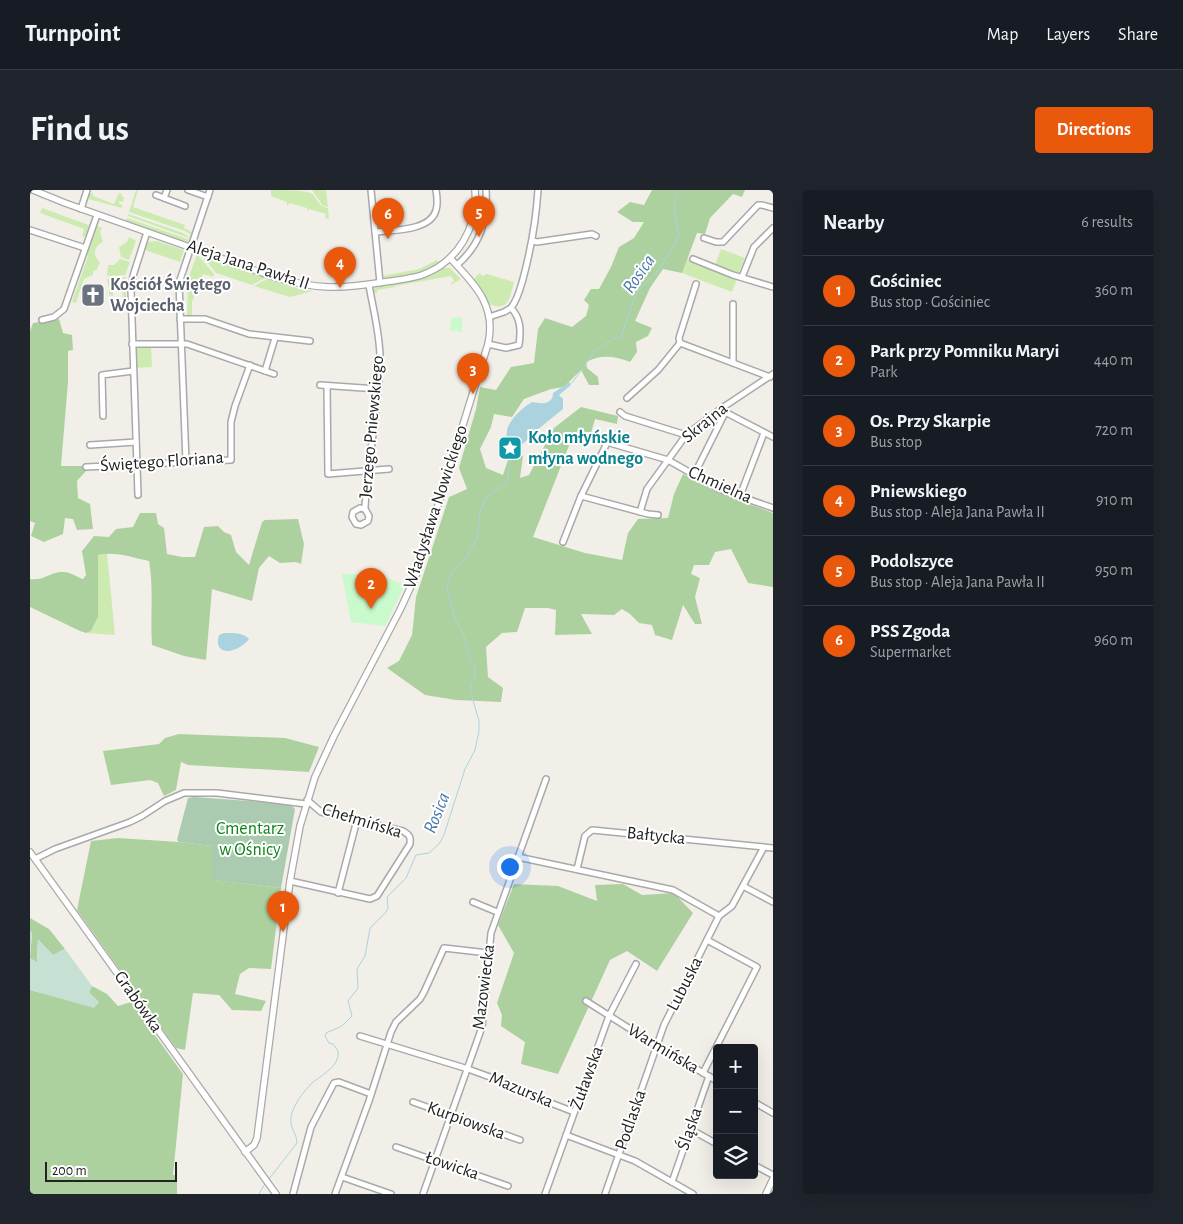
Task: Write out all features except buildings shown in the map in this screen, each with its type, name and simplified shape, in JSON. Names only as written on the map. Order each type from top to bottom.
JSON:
[{"type":"street","name":"Aleja Jana Pawła II","points":[[34,190],[97,215],[274,277],[304,285],[334,289],[369,285],[422,275],[436,268],[450,258],[463,242],[472,225],[476,204],[475,190]]},
{"type":"street","points":[[81,209],[88,190]]},
{"type":"street","points":[[164,198],[167,190]]},
{"type":"street","points":[[188,190],[208,197]]},
{"type":"street","points":[[186,462],[179,283],[210,190]]},
{"type":"street","points":[[371,190],[380,283]]},
{"type":"street","points":[[375,232],[413,227],[431,220],[436,211],[436,190]]},
{"type":"street","points":[[457,265],[472,249],[481,234],[486,214],[486,190]]},
{"type":"street","points":[[489,317],[511,308],[517,299],[533,241],[538,190]]},
{"type":"street","points":[[156,195],[185,206]]},
{"type":"street","points":[[704,238],[723,242],[758,205],[773,208]]},
{"type":"street","points":[[42,320],[54,317],[64,309],[97,215]]},
{"type":"street","points":[[742,277],[754,247],[773,228]]},
{"type":"street","points":[[30,230],[85,248]]},
{"type":"street","points":[[138,495],[132,344],[132,283],[147,232]]},
{"type":"street","points":[[533,241],[592,234],[596,236]]},
{"type":"street","name":"Władysława Nowickiego","points":[[245,1152],[254,1145],[257,1138],[290,881],[306,802],[326,751],[400,610],[422,561],[488,344],[489,317],[482,296],[450,258]]},
{"type":"street","points":[[692,259],[773,287]]},
{"type":"street","points":[[627,398],[658,370],[680,344],[679,338],[696,284]]},
{"type":"street","name":"Jerzego Pniewskiego","points":[[365,509],[378,390],[380,350],[369,285]]},
{"type":"street","points":[[733,363],[734,304]]},
{"type":"street","points":[[488,344],[506,348],[519,345],[519,322],[516,313],[511,308]]},
{"type":"street","points":[[180,319],[206,320],[249,334],[274,338],[310,340]]},
{"type":"street","points":[[265,371],[274,338]]},
{"type":"street","points":[[132,344],[181,343],[274,374]]},
{"type":"street","points":[[680,344],[772,376]]},
{"type":"street","name":"Świętego Floriana","points":[[86,467],[231,460],[231,422],[250,365]]},
{"type":"street","points":[[103,416],[102,375],[133,371]]},
{"type":"street","name":"Skrajna","points":[[563,542],[581,496],[608,443],[668,460],[686,435],[722,408],[772,376]]},
{"type":"street","points":[[320,385],[378,390]]},
{"type":"street","points":[[328,386],[328,474],[389,469]]},
{"type":"street","points":[[722,408],[726,413],[773,437]]},
{"type":"street","points":[[620,412],[625,416],[686,435]]},
{"type":"street","name":"Skrajna","points":[[694,475],[726,413]]},
{"type":"street","points":[[740,496],[764,433]]},
{"type":"street","points":[[90,445],[136,442]]},
{"type":"street","points":[[640,512],[648,489],[668,460]]},
{"type":"street","name":"Chmielna","points":[[668,460],[719,488],[773,508]]},
{"type":"street","points":[[581,496],[658,515]]},
{"type":"street","name":"Mazowiecka","points":[[423,1194],[468,1069],[483,1021],[491,933],[546,779]]},
{"type":"street","points":[[35,859],[55,849],[130,822],[165,801],[184,794],[217,793],[306,802]]},
{"type":"street","name":"Chełmińska","points":[[290,881],[363,899],[370,899],[377,896],[410,844],[411,838],[409,834],[403,831],[321,812],[306,802]]},
{"type":"street","points":[[338,893],[357,820]]},
{"type":"street","name":"Bałtycka","points":[[577,869],[585,836],[592,830],[773,848]]},
{"type":"street","points":[[518,857],[673,890],[718,919],[732,906],[764,847]]},
{"type":"street","name":"Grabówka","points":[[30,852],[276,1194]]},
{"type":"street","points":[[743,886],[773,902]]},
{"type":"street","points":[[473,902],[498,912]]},
{"type":"street","name":"Lubuska","points":[[657,1046],[671,1011],[718,919]]},
{"type":"street","points":[[703,1073],[758,967],[707,940]]},
{"type":"street","points":[[336,1194],[372,1094],[386,1044],[396,1022],[420,999],[444,948],[488,954]]},
{"type":"street","name":"Żuławska","points":[[545,1194],[609,1016],[636,964]]},
{"type":"street","name":"Warmińska","points":[[586,1001],[713,1078]]},
{"type":"street","name":"Mazurska","points":[[360,1036],[468,1069],[509,1084],[530,1095],[574,1112]]},
{"type":"street","name":"Podlaska","points":[[605,1194],[657,1046]]},
{"type":"street","name":"Śląska","points":[[672,1182],[709,1076]]},
{"type":"street","points":[[292,1194],[311,1127],[334,1083],[338,1082],[372,1094]]},
{"type":"street","name":"Kurpiowska","points":[[413,1102],[520,1140]]},
{"type":"street","points":[[758,1104],[773,1113]]},
{"type":"street","points":[[690,1129],[713,1142]]},
{"type":"street","points":[[566,1135],[635,1161],[693,1194]]},
{"type":"street","name":"Łowicka","points":[[396,1147],[508,1186]]},
{"type":"street","points":[[758,1167],[773,1175]]},
{"type":"street","points":[[342,1177],[391,1194]]},
{"type":"street","points":[[766,1194],[772,1184]]},
{"type":"green space","points":[[136,190],[138,190],[133,207],[185,225],[184,228],[192,232],[191,235],[185,231],[129,212]]},
{"type":"green space","points":[[271,190],[311,193],[322,206],[328,208],[329,219],[325,218],[326,214],[309,209],[308,212],[307,208],[289,203],[288,206],[287,202],[271,196]]},
{"type":"green space","points":[[312,190],[326,190],[328,207],[323,206]]},
{"type":"green space","points":[[652,190],[745,190],[742,197],[733,194],[710,218],[705,234],[697,233],[682,273],[663,269],[650,288],[635,321],[652,328],[648,336],[636,342],[637,352],[630,362],[608,357],[592,359],[586,362],[587,368],[598,377],[599,385],[589,385],[581,370],[564,387],[551,389],[524,399],[512,417],[494,414],[491,427],[480,449],[486,468],[503,475],[511,451],[523,456],[520,478],[529,475],[554,428],[581,407],[618,416],[617,424],[595,419],[591,433],[578,430],[573,443],[570,443],[533,537],[585,553],[622,560],[628,533],[638,519],[668,518],[674,494],[683,474],[715,491],[773,513],[773,587],[748,583],[731,549],[715,552],[709,565],[694,565],[691,574],[700,578],[695,597],[702,624],[695,624],[683,605],[672,640],[655,635],[652,625],[639,623],[622,609],[614,615],[581,614],[592,634],[555,635],[556,610],[525,608],[517,632],[502,633],[486,647],[488,677],[503,688],[501,702],[456,700],[425,695],[387,668],[399,661],[412,635],[416,597],[449,497],[467,489],[459,468],[476,409],[480,387],[496,390],[511,367],[534,363],[538,329],[545,318],[572,327],[586,316],[589,305],[584,300],[591,289],[599,289],[619,247],[634,238],[644,222],[633,222],[617,212],[630,202],[644,205]]},
{"type":"green space","points":[[93,193],[93,196],[114,204],[119,193],[122,194],[121,196],[124,197],[123,202],[119,201],[119,203],[122,205],[122,208],[88,199],[89,194]]},
{"type":"green space","points":[[42,208],[89,225],[85,237],[82,236],[84,229],[40,213]]},
{"type":"green space","points":[[128,214],[183,233],[192,239],[128,216]]},
{"type":"green space","points":[[127,218],[190,240],[185,243],[125,222]]},
{"type":"green space","points":[[95,225],[102,228],[100,232],[103,242],[95,251],[97,260],[100,262],[96,271],[93,270],[93,275],[84,279],[76,303],[72,302],[88,256],[86,254]]},
{"type":"green space","points":[[129,237],[136,241],[129,260],[121,257],[119,247],[127,242]]},
{"type":"green space","points":[[157,241],[184,250],[180,262],[145,250],[146,242]]},
{"type":"green space","points":[[721,249],[745,258],[738,274],[715,265]]},
{"type":"green space","points":[[197,254],[214,274],[213,277],[203,274],[192,302],[192,315],[187,315],[188,279]]},
{"type":"green space","points":[[202,256],[265,278],[252,285],[216,273]]},
{"type":"green space","points":[[120,259],[130,262],[125,275],[107,275],[108,265],[114,265]]},
{"type":"green space","points":[[687,259],[737,279],[732,292],[682,273]]},
{"type":"green space","points":[[437,260],[439,263],[423,272],[386,279],[382,276],[419,269]]},
{"type":"green space","points":[[442,268],[450,268],[461,279],[451,285],[454,281],[451,276],[377,290],[377,293],[372,291],[375,287],[416,280]]},
{"type":"green space","points":[[480,273],[482,276],[487,274],[514,282],[510,298],[505,305],[496,306],[489,304],[482,290],[474,281]]},
{"type":"green space","points":[[126,277],[126,299],[123,301],[122,278],[113,279],[113,296],[109,295],[107,279]]},
{"type":"green space","points":[[267,279],[313,291],[290,297],[254,286]]},
{"type":"green space","points":[[451,318],[462,318],[462,332],[450,330]]},
{"type":"green space","points":[[59,319],[63,333],[72,335],[73,350],[68,351],[68,382],[61,466],[85,466],[86,471],[77,481],[78,498],[90,504],[93,529],[77,530],[73,519],[65,518],[63,534],[44,542],[31,536],[35,523],[30,521],[30,331],[33,323]]},
{"type":"green space","points":[[151,346],[152,367],[135,368],[136,348]]},
{"type":"green space","points":[[140,513],[156,513],[158,524],[164,528],[167,554],[195,557],[204,527],[218,526],[224,532],[231,535],[236,552],[249,565],[262,522],[265,520],[298,519],[304,544],[301,564],[296,562],[280,563],[269,556],[259,568],[252,601],[212,589],[206,660],[184,656],[152,645],[149,561],[117,554],[98,555],[98,617],[91,631],[86,633],[30,607],[30,579],[40,579],[55,573],[64,572],[83,579],[86,575],[82,551],[94,536],[109,537],[116,529],[133,527]]},
{"type":"green space","points":[[107,553],[115,635],[86,633],[91,631],[98,617],[98,555]]},
{"type":"green space","points":[[342,574],[376,574],[405,585],[385,626],[351,622]]},
{"type":"green space","points":[[179,734],[285,738],[319,747],[309,772],[188,765],[181,762],[176,790],[164,796],[158,783],[150,780],[111,785],[103,751],[159,744],[165,738]]},
{"type":"green space","name":"Cmentarz w Ośnicy","points":[[188,798],[290,804],[295,809],[281,888],[212,880],[212,846],[179,842],[177,840]]},
{"type":"green space","points":[[118,838],[212,846],[213,880],[281,888],[271,969],[249,968],[240,974],[235,994],[266,1001],[261,1011],[232,1010],[219,995],[193,993],[185,1050],[176,1048],[77,910],[91,841]]},
{"type":"green space","points":[[514,884],[558,886],[597,901],[595,885],[623,884],[642,895],[674,893],[693,913],[657,971],[627,951],[610,960],[558,1074],[521,1064],[525,1042],[501,1026],[502,1015],[497,1003],[514,953],[498,925]]},
{"type":"green space","points":[[30,918],[49,929],[65,949],[53,955],[38,940],[37,963],[30,958],[32,933],[30,931]]},
{"type":"green space","points":[[30,931],[32,932],[30,958]]},
{"type":"green space","points":[[38,939],[53,955],[65,949],[92,986],[89,992],[99,1002],[94,1008],[30,990],[30,958],[37,962]]},
{"type":"green space","points":[[92,986],[107,994],[118,1006],[131,1002],[183,1074],[173,1175],[177,1175],[177,1194],[30,1194],[30,990],[54,996],[89,992]]},
{"type":"water","points":[[570,382],[571,385],[559,395],[563,399],[563,409],[521,445],[510,444],[507,432],[517,414],[532,402],[549,402],[553,393]]},
{"type":"water","points":[[224,633],[241,634],[249,639],[239,648],[228,651],[223,650],[219,647],[218,642],[219,635]]},
{"type":"waterway","name":"Rosica","points":[[572,383],[596,350],[614,338],[621,337],[635,296],[643,285],[656,273],[673,248],[679,234],[674,212],[679,190]]},
{"type":"waterway","name":"Rosica","points":[[269,1179],[297,1143],[291,1121],[296,1103],[309,1086],[330,1069],[336,1061],[338,1051],[333,1044],[329,1043],[325,1036],[326,1033],[342,1026],[352,1016],[348,1001],[358,988],[357,969],[365,956],[370,928],[386,912],[388,908],[387,897],[406,878],[416,855],[429,853],[439,844],[444,835],[465,769],[475,750],[479,721],[470,690],[475,678],[475,666],[470,659],[463,633],[455,619],[447,587],[454,570],[465,560],[477,538],[480,513],[486,497],[505,484],[508,479],[513,444]]},
{"type":"waterway","name":"Rosica","points":[[259,1194],[266,1182]]},
{"type":"place","name":"Podolszyce","points":[[479,237]]},
{"type":"place","name":"PSS Zgoda","points":[[388,239]]},
{"type":"place","name":"Pniewskiego","points":[[340,288]]},
{"type":"place","name":"Kościół Świętego Wojciecha","points":[[93,295]]},
{"type":"place","name":"Os. Przy Skarpie","points":[[473,394]]},
{"type":"place","name":"Koło młyńskie młyna wodnego","points":[[510,448]]},
{"type":"place","name":"Park przy Pomniku Maryi","points":[[371,609]]},
{"type":"place","name":"Gościniec","points":[[283,932]]}]
